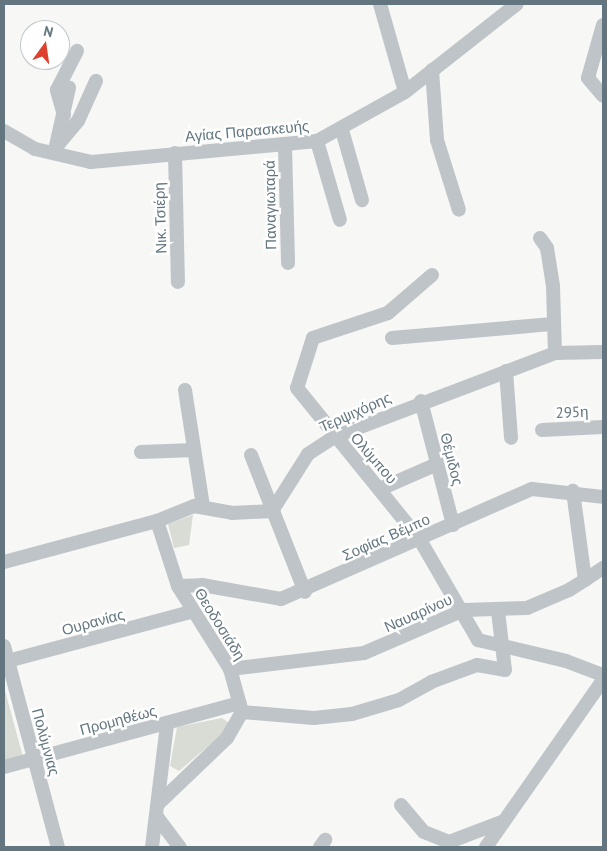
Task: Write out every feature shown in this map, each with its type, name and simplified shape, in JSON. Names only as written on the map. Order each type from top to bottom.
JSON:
[{"type":"street","points":[[380,4],[405,92]]},
{"type":"street","name":"Αγίας Παρασκευής","points":[[4,131],[55,151],[91,162],[175,153],[285,146],[317,141],[342,130],[405,92],[516,4]]},
{"type":"street","points":[[603,29],[588,78],[603,96]]},
{"type":"street","points":[[64,116],[57,90],[77,51]]},
{"type":"street","points":[[432,70],[437,140],[458,210]]},
{"type":"street","points":[[55,151],[78,121],[96,81]]},
{"type":"street","points":[[55,151],[69,88]]},
{"type":"street","points":[[342,130],[362,200]]},
{"type":"street","points":[[317,141],[340,220]]},
{"type":"street","name":"Παναγιωταρά","points":[[285,146],[288,263]]},
{"type":"street","name":"Νικ. Τσιέρη","points":[[175,153],[178,282]]},
{"type":"street","points":[[540,238],[549,258],[554,353]]},
{"type":"street","name":"Ολύμπου","points":[[432,275],[388,313],[310,341],[297,388],[334,437],[380,489],[420,540],[464,610],[478,640],[502,648],[566,661],[603,675]]},
{"type":"street","points":[[392,338],[553,324]]},
{"type":"street","name":"Τερψιχόρης","points":[[272,511],[308,454],[334,437],[421,401],[554,353],[603,352]]},
{"type":"street","points":[[506,371],[511,438]]},
{"type":"street","points":[[185,390],[203,506]]},
{"type":"street","name":"Θέμιδος","points":[[421,401],[435,465],[452,525]]},
{"type":"street","name":"295η","points":[[542,430],[603,427]]},
{"type":"street","points":[[141,452],[194,450]]},
{"type":"street","points":[[252,455],[272,511],[305,592]]},
{"type":"street","points":[[380,489],[435,465]]},
{"type":"street","name":"Σοφίας Βέμπο","points":[[178,586],[202,585],[270,600],[305,592],[532,489],[573,491],[603,497]]},
{"type":"street","points":[[573,491],[586,580]]},
{"type":"street","points":[[4,562],[157,521],[184,508],[203,506],[223,512],[272,511]]},
{"type":"street","name":"Θεοδοσιάδη","points":[[157,521],[178,586],[191,612],[230,669],[241,708]]},
{"type":"street","name":"Ναυαρίνου","points":[[230,669],[364,653],[464,610],[498,611],[540,604],[586,580],[603,568]]},
{"type":"street","points":[[158,810],[227,738],[241,708],[314,718],[375,710],[478,665],[506,670],[498,611]]},
{"type":"street","name":"Ουρανίας","points":[[5,661],[191,612]]},
{"type":"street","name":"Πολύμνιας","points":[[4,646],[5,661],[35,759],[58,847]]},
{"type":"street","points":[[486,847],[603,680]]},
{"type":"street","name":"Προμηθέως","points":[[4,767],[167,724],[241,708]]},
{"type":"street","points":[[152,847],[167,724]]},
{"type":"street","points":[[401,805],[424,832],[449,842],[507,819]]},
{"type":"street","points":[[158,810],[180,847]]},
{"type":"shaded area","points":[[193,515],[189,545],[174,548],[168,524]]},
{"type":"shaded area","points":[[4,687],[23,757],[4,763]]},
{"type":"shaded area","points":[[222,718],[229,723],[227,730],[179,771],[170,766],[177,727]]}]
